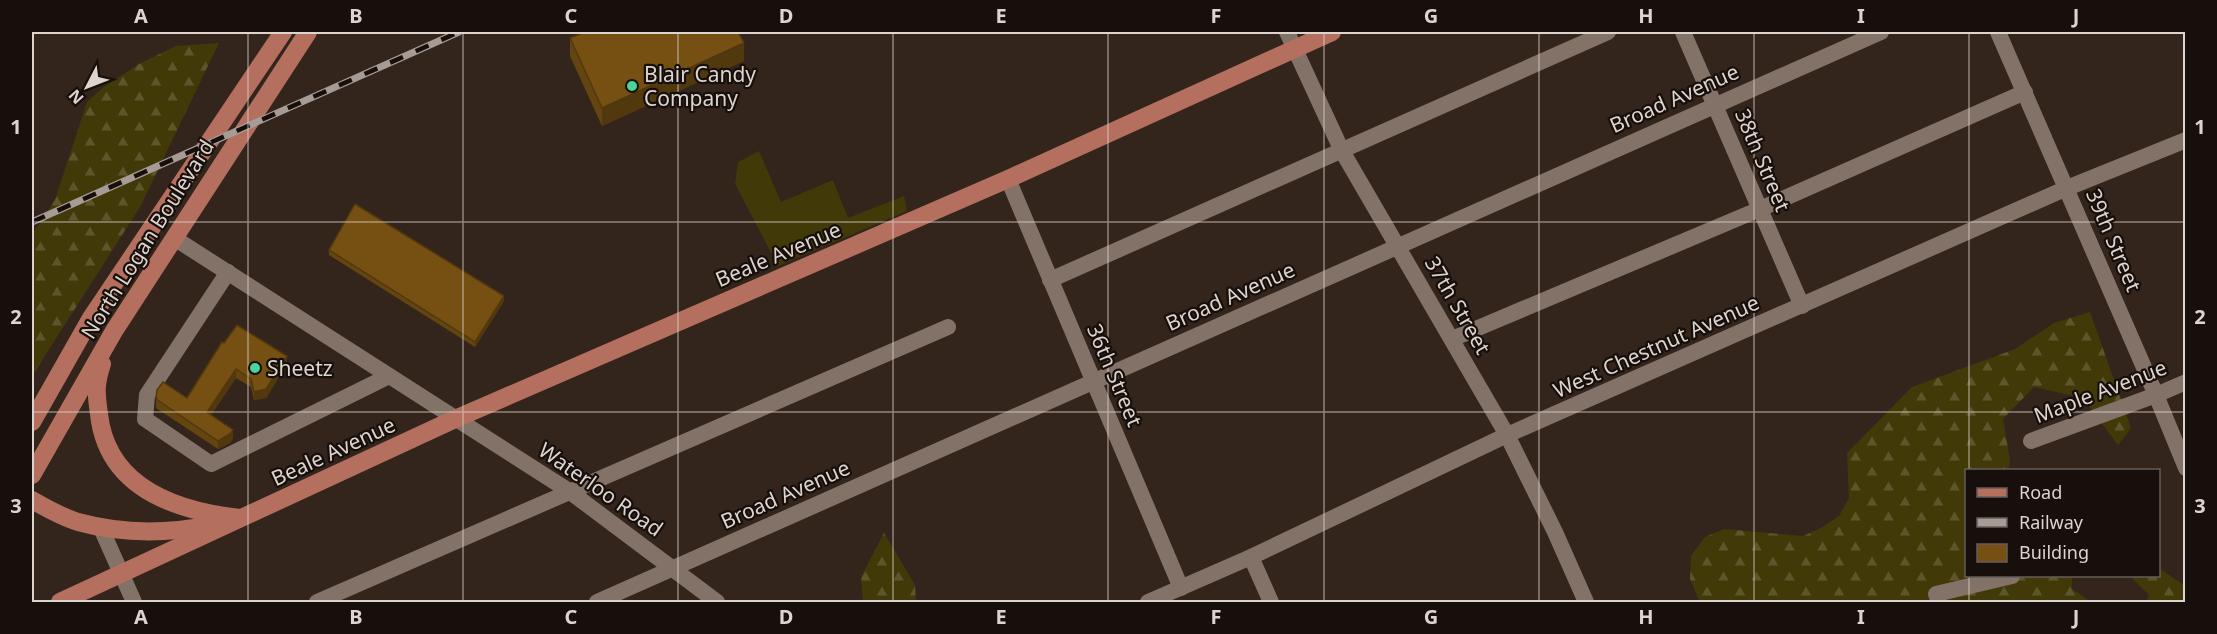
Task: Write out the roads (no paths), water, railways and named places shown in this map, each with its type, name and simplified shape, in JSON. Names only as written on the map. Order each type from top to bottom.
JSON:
[{"type":"main road","name":"North Logan Boulevard","points":[[32,422],[91,318],[284,32]]},
{"type":"main road","name":"North Logan Boulevard","points":[[32,475],[114,331],[308,32]]},
{"type":"main road","name":"Beale Avenue","points":[[60,603],[455,419],[1008,179],[1291,40],[1332,32]]},
{"type":"main road","points":[[114,331],[96,383],[100,427],[111,453],[129,477],[154,496],[182,508],[210,515],[242,518]]},
{"type":"main road","name":"Beale Avenue","points":[[32,500],[77,522],[142,533],[178,531],[242,518]]},
{"type":"street","points":[[1050,280],[1608,32]]},
{"type":"street","name":"38th Street","points":[[1683,32],[1802,306]]},
{"type":"street","name":"Broad Avenue","points":[[597,603],[1881,32]]},
{"type":"street","name":"39th Street","points":[[1998,32],[2186,468]]},
{"type":"street","name":"37th Street","points":[[1291,40],[1342,151],[1507,435],[1555,531],[1586,603]]},
{"type":"street","points":[[1452,339],[1760,209],[2025,92]]},
{"type":"street","name":"West Chestnut Avenue","points":[[1148,603],[1251,557],[1507,435],[2067,188],[2186,140]]},
{"type":"street","name":"36th Street","points":[[1008,179],[1181,588]]},
{"type":"street","name":"Waterloo Road","points":[[174,238],[569,491],[717,603]]},
{"type":"street","points":[[228,272],[147,395],[145,419],[211,464],[389,376]]},
{"type":"street","points":[[317,603],[948,327]]},
{"type":"street","name":"Maple Avenue","points":[[2031,441],[2186,382]]},
{"type":"street","points":[[100,526],[134,603]]},
{"type":"street","points":[[1251,557],[1271,603]]},
{"type":"street","points":[[1939,603],[1936,594],[2009,577]]},
{"type":"railway","points":[[32,222],[459,32]]},
{"type":"place","name":"Blair Candy Company","points":[[632,86]]},
{"type":"place","name":"Sheetz","points":[[255,368]]}]
